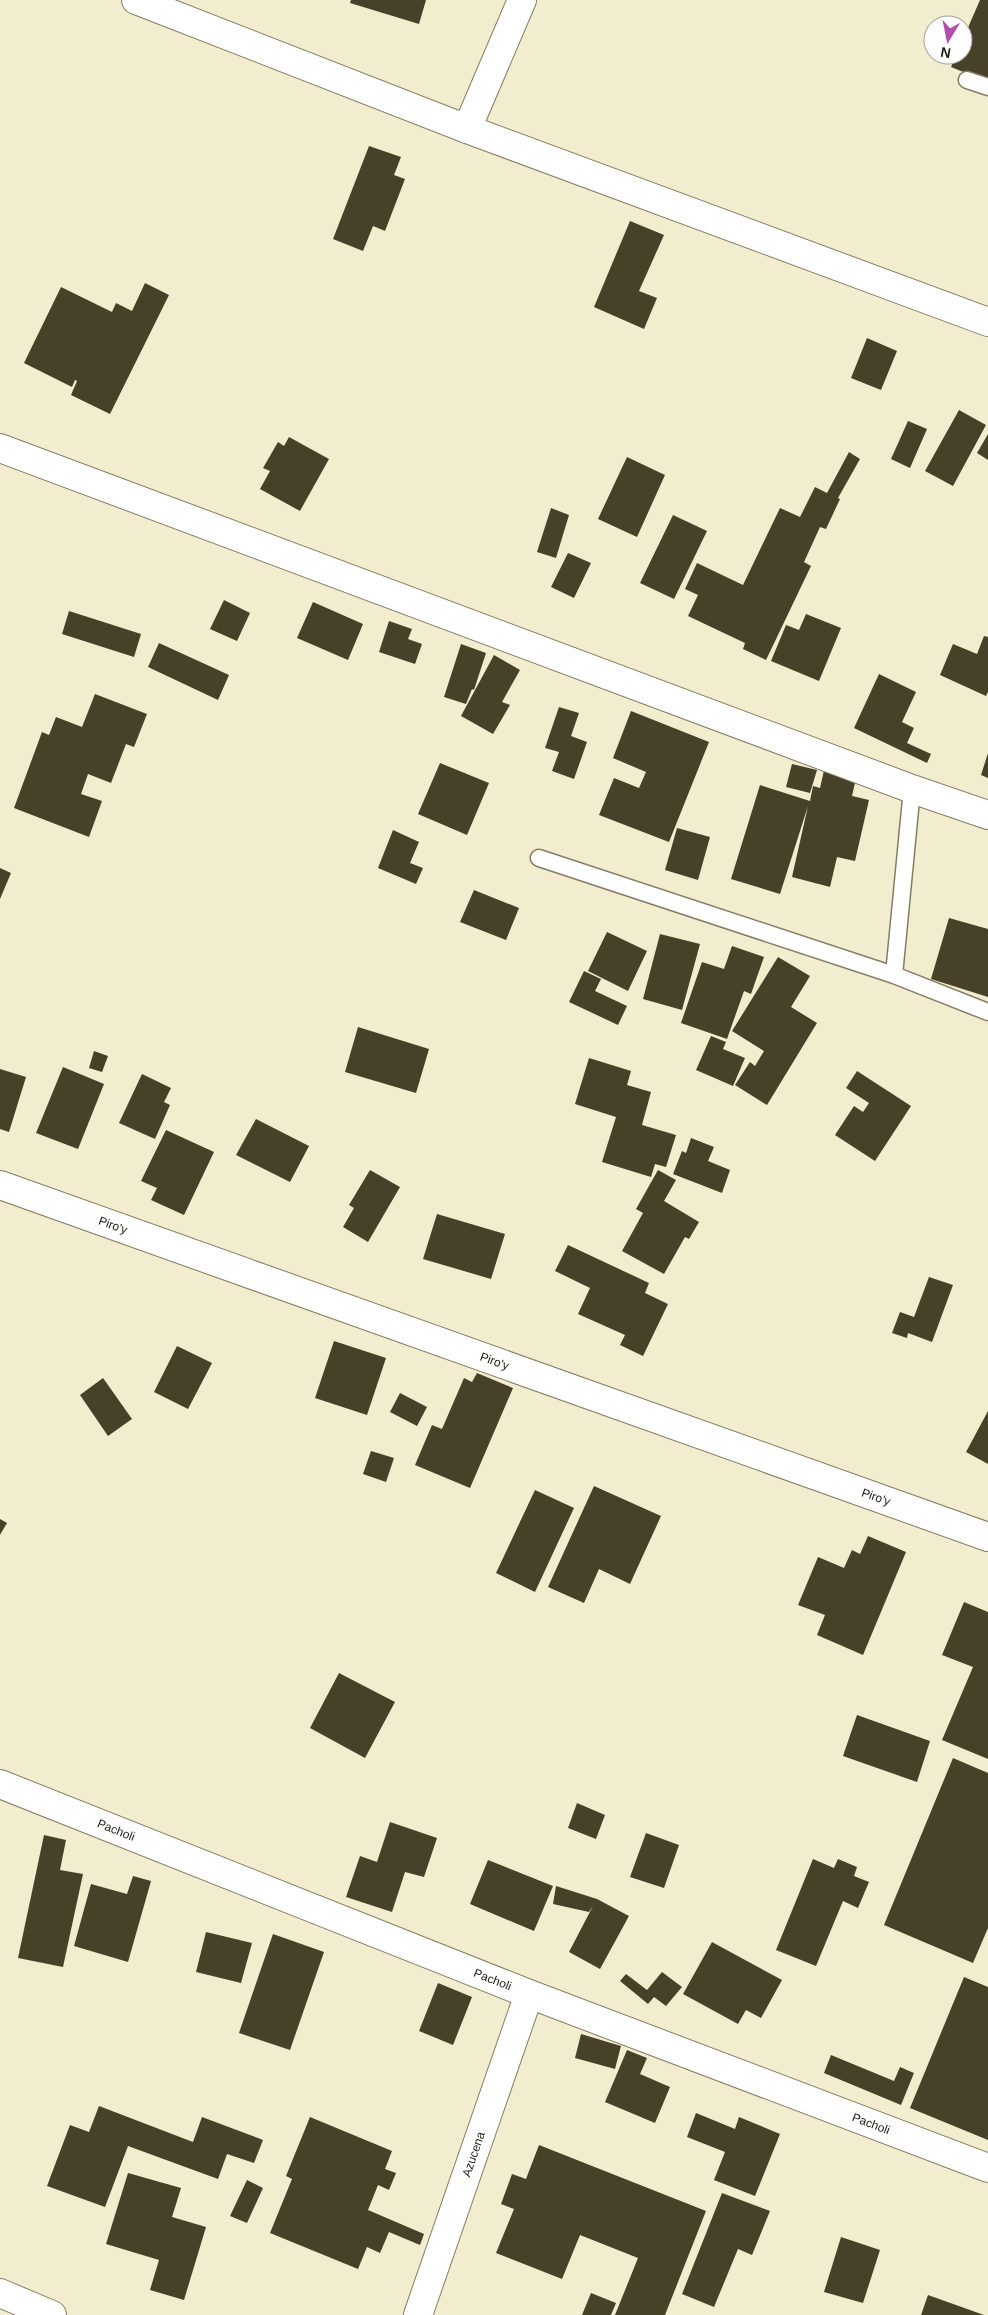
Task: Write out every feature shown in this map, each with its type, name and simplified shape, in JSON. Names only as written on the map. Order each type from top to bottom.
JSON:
[{"type":"street","points":[[136,0],[466,129],[988,322]]},
{"type":"street","points":[[466,129],[522,0]]},
{"type":"street","points":[[0,448],[912,789],[988,815]]},
{"type":"street","name":"Piro'y","points":[[0,1186],[988,1538]]},
{"type":"street","name":"Pacholi","points":[[0,1784],[529,1994],[988,2168]]},
{"type":"street","name":"Azucena","points":[[418,2315],[529,1994]]},
{"type":"street","points":[[0,2293],[52,2315]]},
{"type":"lane","points":[[968,80],[988,87]]},
{"type":"lane","points":[[894,975],[912,789]]},
{"type":"lane","points":[[539,858],[894,975],[988,1012]]},
{"type":"building","points":[[351,0],[426,0],[419,24],[350,3]]},
{"type":"building","points":[[980,0],[988,0],[988,82],[951,67],[952,65],[973,65],[973,16]]},
{"type":"building","points":[[369,146],[401,157],[394,175],[405,179],[385,231],[373,226],[363,251],[333,239]]},
{"type":"building","points":[[630,221],[664,235],[639,291],[657,298],[644,329],[594,307]]},
{"type":"building","points":[[145,283],[169,295],[110,414],[71,395],[77,381],[75,380],[72,387],[24,363],[61,287],[112,312],[116,303],[132,311]]},
{"type":"building","points":[[867,338],[897,351],[881,390],[851,378]]},
{"type":"building","points":[[959,410],[986,425],[953,486],[925,471]]},
{"type":"building","points":[[908,421],[927,429],[910,468],[891,459]]},
{"type":"building","points":[[988,434],[988,460],[977,453]]},
{"type":"building","points":[[289,437],[329,459],[300,511],[260,489],[270,471],[263,468],[278,442],[284,446]]},
{"type":"building","points":[[849,452],[860,459],[838,498],[840,499],[826,529],[820,527],[804,562],[811,566],[766,660],[743,649],[745,643],[688,616],[698,595],[685,589],[697,563],[743,585],[780,508],[800,517],[815,487],[827,493]]},
{"type":"building","points":[[627,457],[665,475],[637,537],[598,519]]},
{"type":"building","points":[[551,508],[569,515],[556,558],[537,552]]},
{"type":"building","points":[[673,515],[707,531],[674,599],[640,583]]},
{"type":"building","points":[[568,553],[591,563],[574,598],[551,587]]},
{"type":"building","points":[[224,600],[250,613],[237,641],[210,629]]},
{"type":"building","points":[[313,602],[363,624],[348,660],[297,638]]},
{"type":"building","points":[[69,611],[141,634],[134,657],[62,634]]},
{"type":"building","points":[[806,614],[841,628],[819,681],[771,661],[786,625],[799,630]]},
{"type":"building","points":[[389,621],[412,629],[408,639],[422,644],[415,664],[379,652]]},
{"type":"building","points":[[984,636],[988,637],[988,692],[986,696],[940,675],[953,644],[977,654]]},
{"type":"building","points":[[159,643],[229,675],[218,700],[148,667]]},
{"type":"building","points":[[461,644],[486,653],[474,690],[472,689],[466,704],[444,697]]},
{"type":"building","points":[[494,655],[520,670],[502,702],[510,705],[493,734],[461,716]]},
{"type":"building","points":[[879,674],[916,692],[902,722],[914,728],[907,743],[931,754],[927,763],[854,728]]},
{"type":"building","points":[[95,694],[147,714],[134,747],[126,744],[111,783],[88,774],[81,794],[102,801],[89,837],[14,808],[42,732],[49,735],[56,717],[82,727]]},
{"type":"building","points":[[559,707],[579,713],[571,736],[587,742],[574,779],[552,771],[559,752],[545,748]]},
{"type":"building","points":[[631,711],[709,742],[669,842],[599,815],[614,778],[639,788],[646,772],[613,758]]},
{"type":"building","points":[[988,753],[988,778],[981,775]]},
{"type":"building","points":[[440,763],[489,783],[467,835],[418,814]]},
{"type":"building","points":[[792,764],[817,770],[810,793],[786,787]]},
{"type":"building","points":[[825,766],[857,774],[852,796],[869,800],[855,861],[837,857],[830,887],[792,877],[808,806],[780,894],[731,879],[760,785],[810,801],[813,786],[820,788]]},
{"type":"building","points":[[677,828],[710,837],[698,880],[665,870]]},
{"type":"building","points":[[393,830],[419,842],[410,863],[423,868],[416,884],[378,868]]},
{"type":"building","points":[[0,868],[11,873],[0,899]]},
{"type":"building","points":[[474,890],[519,908],[506,940],[460,922]]},
{"type":"building","points":[[949,918],[988,929],[988,997],[931,979]]},
{"type":"building","points":[[607,932],[647,951],[628,991],[588,971]]},
{"type":"building","points":[[660,934],[700,944],[682,1010],[643,999]]},
{"type":"building","points":[[732,946],[764,957],[751,994],[744,991],[727,1039],[681,1023],[702,962],[724,969]]},
{"type":"building","points":[[778,957],[810,976],[791,1007],[817,1023],[767,1105],[735,1085],[750,1062],[755,1066],[764,1051],[732,1031]]},
{"type":"building","points":[[584,971],[601,979],[595,991],[627,1006],[618,1025],[569,1002]]},
{"type":"building","points":[[358,1027],[429,1049],[416,1093],[345,1072]]},
{"type":"building","points":[[711,1036],[726,1042],[723,1049],[745,1058],[733,1086],[696,1070]]},
{"type":"building","points":[[94,1051],[108,1056],[102,1072],[89,1068]]},
{"type":"building","points":[[589,1058],[631,1071],[627,1085],[651,1092],[642,1125],[676,1135],[666,1167],[655,1164],[651,1177],[602,1162],[616,1117],[575,1104]]},
{"type":"building","points":[[63,1067],[104,1084],[78,1149],[36,1133]]},
{"type":"building","points":[[0,1069],[26,1077],[9,1132],[0,1129]]},
{"type":"building","points":[[857,1071],[911,1106],[875,1161],[835,1135],[854,1106],[863,1112],[869,1103],[846,1088]]},
{"type":"building","points":[[142,1074],[171,1088],[164,1102],[170,1105],[155,1139],[119,1123]]},
{"type":"building","points":[[256,1119],[309,1146],[290,1182],[236,1155]]},
{"type":"building","points":[[166,1130],[214,1152],[184,1215],[151,1200],[157,1188],[141,1181]]},
{"type":"building","points":[[691,1138],[714,1147],[708,1161],[730,1170],[722,1193],[673,1174],[682,1151],[686,1153]]},
{"type":"building","points":[[370,1170],[400,1187],[368,1242],[343,1227],[354,1208],[349,1205]]},
{"type":"building","points":[[658,1170],[676,1180],[664,1201],[699,1222],[689,1239],[685,1237],[664,1274],[622,1251],[643,1213],[636,1209]]},
{"type":"building","points":[[437,1214],[505,1234],[491,1279],[423,1259]]},
{"type":"building","points":[[568,1245],[649,1283],[645,1293],[668,1304],[643,1356],[620,1345],[625,1335],[578,1314],[590,1288],[555,1271]]},
{"type":"building","points":[[929,1277],[953,1285],[932,1342],[908,1333],[907,1338],[892,1333],[900,1312],[914,1317]]},
{"type":"building","points":[[334,1341],[386,1358],[367,1415],[315,1398]]},
{"type":"building","points":[[177,1346],[212,1363],[188,1409],[154,1392]]},
{"type":"building","points":[[477,1373],[513,1388],[470,1488],[415,1465],[432,1425],[442,1429],[464,1378],[472,1382]]},
{"type":"building","points":[[103,1378],[132,1419],[108,1436],[80,1395]]},
{"type":"building","points":[[400,1393],[427,1407],[417,1426],[390,1412]]},
{"type":"building","points":[[988,1411],[988,1464],[966,1452]]},
{"type":"building","points":[[371,1451],[394,1458],[386,1482],[363,1474]]},
{"type":"building","points":[[594,1486],[661,1516],[630,1584],[599,1569],[584,1603],[548,1587]]},
{"type":"building","points":[[535,1490],[574,1508],[535,1592],[496,1573]]},
{"type":"building","points":[[0,1519],[7,1523],[0,1535]]},
{"type":"building","points":[[868,1536],[906,1552],[863,1655],[817,1635],[825,1615],[798,1605],[818,1557],[844,1568],[852,1550],[860,1554]]},
{"type":"building","points":[[964,1602],[988,1612],[988,1759],[942,1740],[973,1667],[942,1655]]},
{"type":"building","points":[[339,1673],[395,1702],[365,1758],[310,1728]]},
{"type":"building","points":[[857,1715],[930,1741],[917,1782],[843,1756]]},
{"type":"building","points":[[953,1758],[988,1773],[988,1928],[973,1963],[884,1925]]},
{"type":"building","points":[[577,1803],[605,1815],[596,1839],[568,1828]]},
{"type":"building","points":[[390,1822],[437,1838],[424,1877],[405,1872],[392,1912],[346,1897],[360,1856],[377,1862]]},
{"type":"building","points":[[646,1833],[679,1845],[664,1888],[630,1877]]},
{"type":"building","points":[[44,1835],[66,1840],[60,1870],[83,1874],[63,1967],[18,1958]]},
{"type":"building","points":[[813,1859],[834,1868],[838,1859],[857,1867],[854,1876],[869,1882],[858,1908],[843,1901],[816,1966],[776,1950]]},
{"type":"building","points":[[488,1860],[553,1886],[534,1931],[470,1904]]},
{"type":"building","points":[[133,1876],[151,1881],[128,1962],[74,1946],[91,1884],[127,1894]]},
{"type":"building","points":[[556,1886],[597,1899],[629,1916],[600,1969],[569,1952],[593,1906],[589,1912],[553,1904]]},
{"type":"building","points":[[206,1932],[252,1943],[241,1983],[196,1972]]},
{"type":"building","points":[[273,1934],[324,1952],[290,2050],[239,2033]]},
{"type":"building","points":[[712,1942],[782,1980],[761,2018],[746,2010],[738,2024],[683,1994]]},
{"type":"building","points":[[662,1972],[682,1987],[666,2006],[654,1997],[648,2004],[620,1981],[626,1974],[647,1990]]},
{"type":"building","points":[[964,1977],[988,1987],[988,2140],[910,2108]]},
{"type":"building","points":[[438,1983],[472,1997],[453,2045],[419,2031]]},
{"type":"building","points":[[581,2034],[621,2046],[615,2069],[575,2058]]},
{"type":"building","points":[[627,2050],[647,2058],[640,2074],[670,2087],[655,2123],[605,2102]]},
{"type":"building","points":[[831,2055],[894,2081],[900,2067],[914,2073],[901,2105],[824,2073]]},
{"type":"building","points":[[99,2106],[193,2142],[202,2117],[263,2140],[254,2163],[227,2154],[218,2179],[128,2146],[105,2207],[47,2186],[70,2125],[89,2132]]},
{"type":"building","points":[[696,2113],[735,2129],[739,2117],[780,2134],[755,2196],[714,2180],[725,2152],[687,2137]]},
{"type":"building","points":[[310,2117],[392,2151],[385,2169],[396,2173],[389,2190],[378,2185],[368,2210],[424,2234],[420,2245],[389,2232],[380,2253],[367,2247],[358,2269],[270,2233],[292,2179],[286,2176]]},
{"type":"building","points":[[539,2145],[706,2211],[665,2315],[615,2315],[638,2258],[580,2235],[562,2279],[496,2253],[514,2209],[501,2204],[512,2174],[526,2179]]},
{"type":"building","points":[[128,2173],[181,2188],[172,2217],[206,2227],[184,2300],[150,2290],[159,2260],[106,2244]]},
{"type":"building","points":[[247,2180],[263,2188],[247,2223],[230,2216]]},
{"type":"building","points":[[722,2193],[770,2211],[752,2255],[738,2249],[714,2307],[682,2294]]},
{"type":"building","points":[[841,2237],[880,2250],[863,2303],[824,2292]]},
{"type":"building","points":[[591,2293],[616,2303],[611,2315],[582,2315]]},
{"type":"building","points":[[928,2295],[984,2315],[921,2315]]}]
